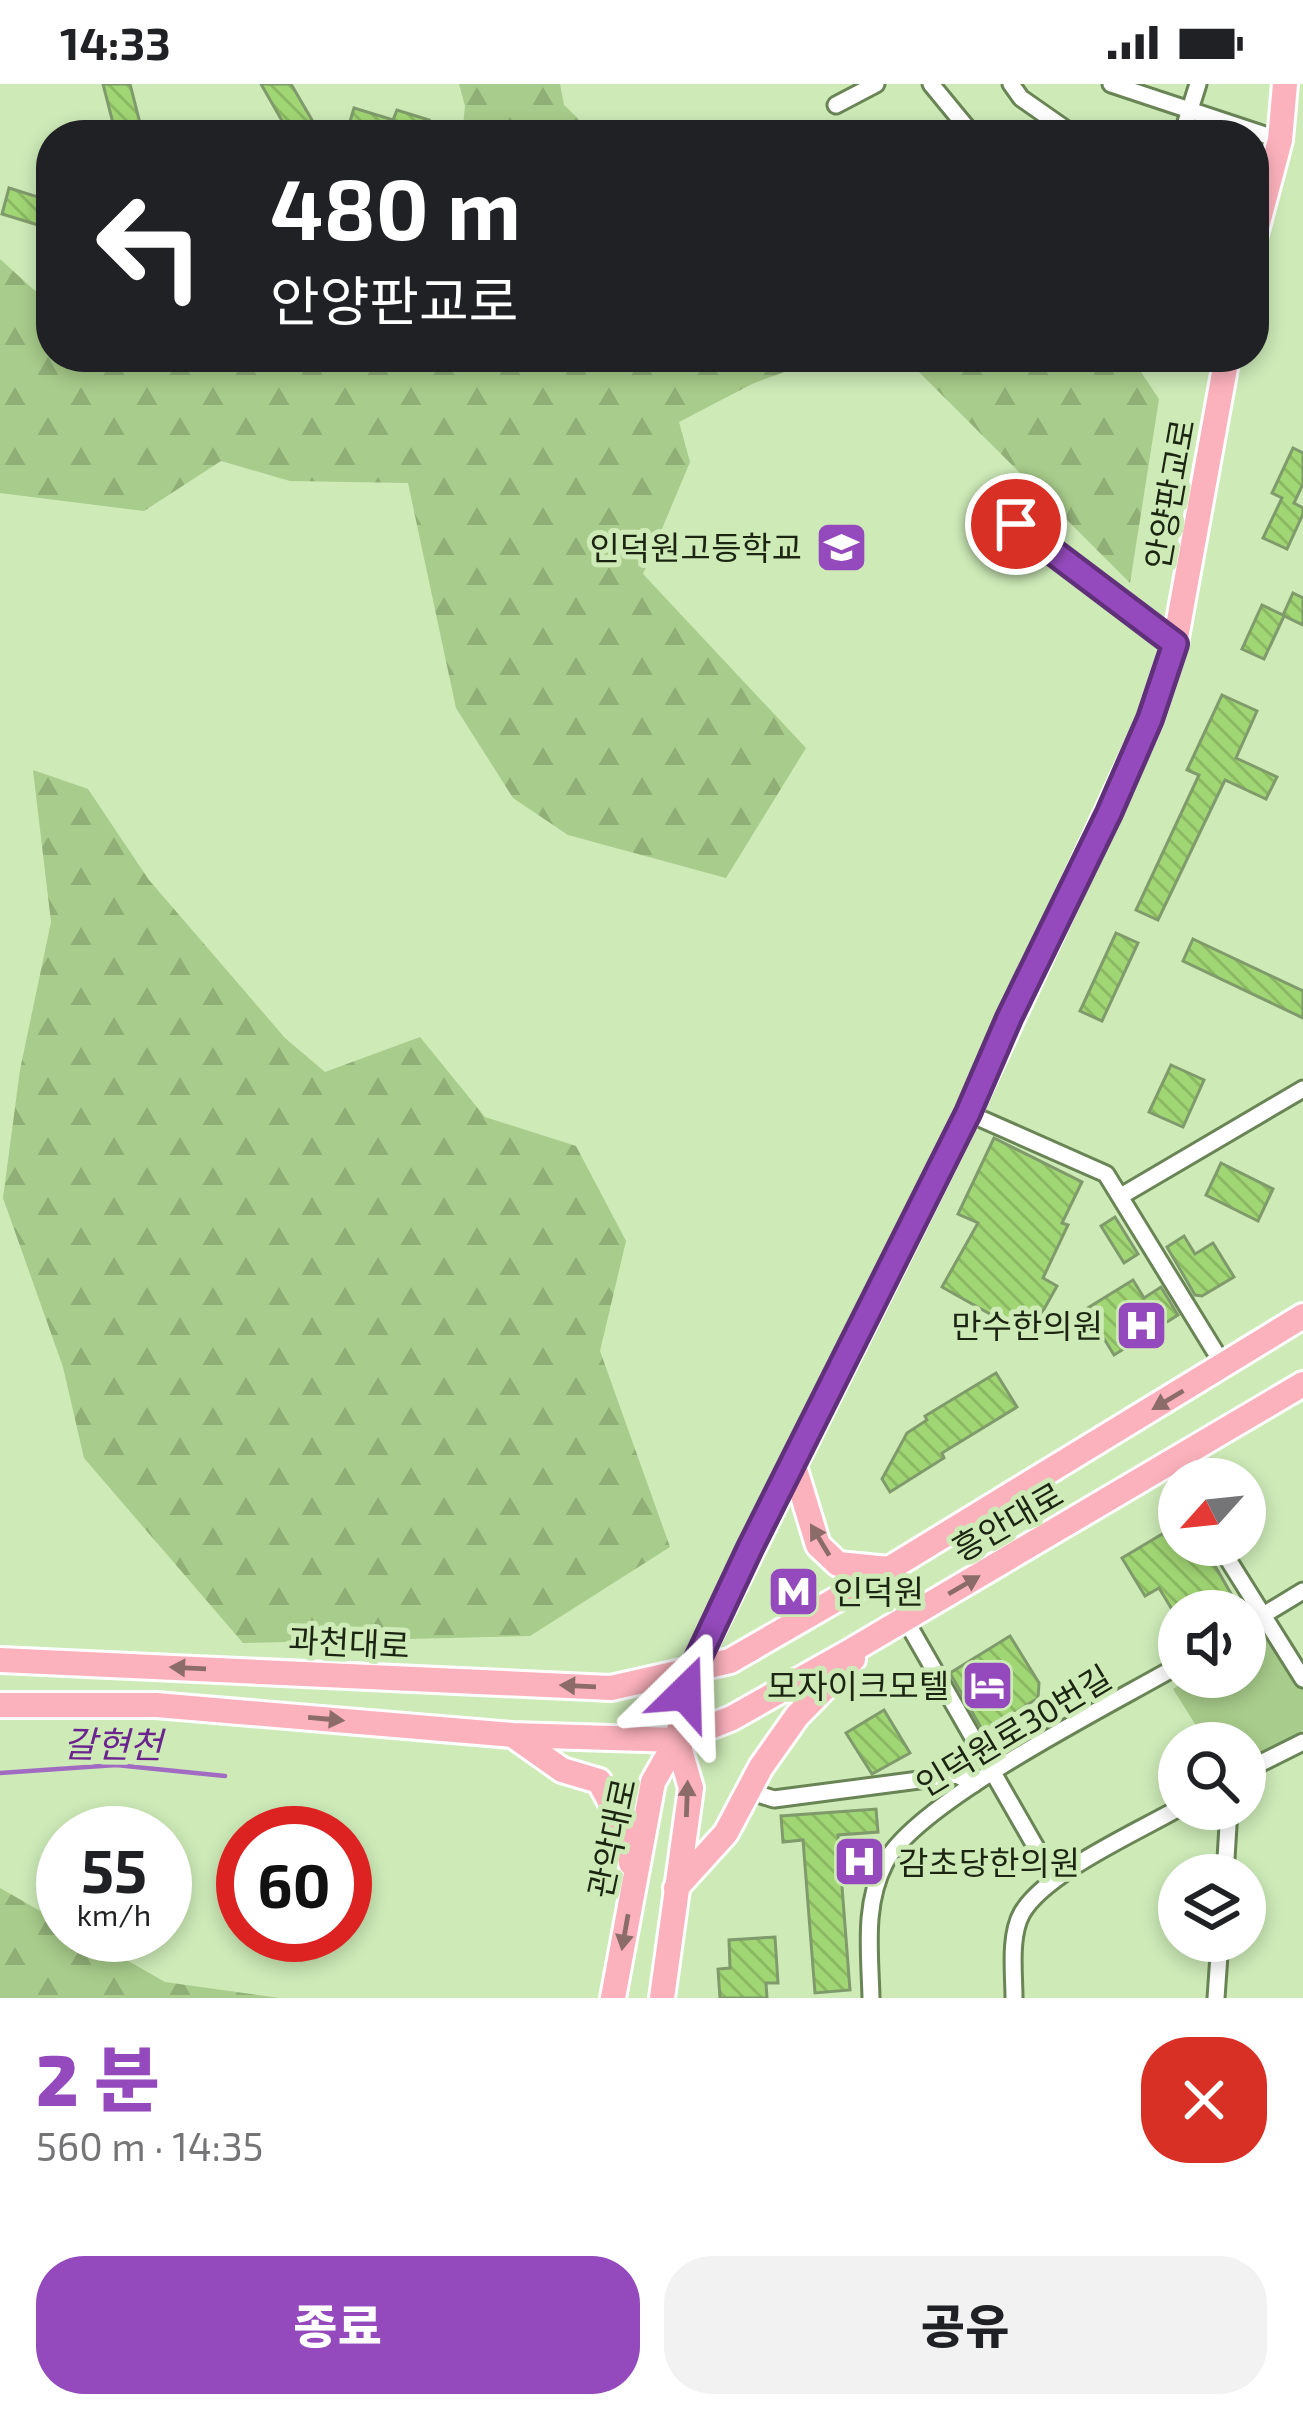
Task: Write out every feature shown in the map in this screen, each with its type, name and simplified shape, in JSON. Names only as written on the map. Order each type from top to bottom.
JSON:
[{"type":"main road","points":[[1269,181],[1280,140],[1286,84]]},
{"type":"main road","points":[[1280,140],[1303,110]]},
{"type":"main road","name":"안양판교로","points":[[677,1740],[693,1669],[968,1113],[1150,719],[1175,644],[1224,372]]},
{"type":"main road","name":"흥안대로","points":[[693,1669],[730,1660],[889,1569],[1303,1316]]},
{"type":"main road","name":"흥안대로","points":[[1195,1458],[1303,1384]]},
{"type":"main road","points":[[793,1463],[818,1545],[838,1564],[889,1569]]},
{"type":"main road","name":"흥안대로","points":[[677,1740],[732,1718],[1158,1481]]},
{"type":"main road","points":[[676,1888],[726,1833],[796,1716],[873,1638]]},
{"type":"main road","name":"과천대로","points":[[0,1660],[611,1688],[693,1669]]},
{"type":"main road","points":[[0,1705],[156,1705],[512,1735],[677,1740]]},
{"type":"main road","points":[[512,1735],[562,1771],[599,1781],[624,1827],[634,1882]]},
{"type":"main road","name":"관악대로","points":[[613,1998],[653,1782],[677,1740]]},
{"type":"main road","name":"관악대로","points":[[662,1998],[691,1788],[677,1740]]},
{"type":"street","points":[[836,105],[876,84]]},
{"type":"street","points":[[931,84],[961,120]]},
{"type":"street","points":[[1011,84],[1021,98],[1053,120]]},
{"type":"street","points":[[1111,84],[1220,120]]},
{"type":"street","points":[[1187,120],[1198,84]]},
{"type":"street","points":[[1269,136],[1280,140]]},
{"type":"street","name":"안양판교로","points":[[1016,524],[1175,644]]},
{"type":"street","points":[[1121,1196],[1303,1089]]},
{"type":"street","points":[[968,1113],[1106,1174],[1224,1366]]},
{"type":"street","points":[[1266,1614],[1303,1591]]},
{"type":"street","points":[[1266,1618],[1303,1679]]},
{"type":"street","points":[[905,1619],[1054,1879]]},
{"type":"street","name":"인덕원로30번길","points":[[871,1998],[869,1915],[885,1861],[903,1836],[974,1784],[1158,1677]]},
{"type":"street","points":[[1266,1760],[1303,1742]]},
{"type":"street","points":[[748,1791],[774,1799],[957,1775],[974,1784]]},
{"type":"street","points":[[1014,1998],[1014,1948],[1020,1916],[1054,1879],[1158,1820]]},
{"type":"street","points":[[1216,1998],[1219,1962]]},
{"type":"green space","points":[[459,84],[560,84],[564,105],[580,120],[464,120]]},
{"type":"green space","points":[[0,259],[36,291],[36,372],[784,372],[679,422],[690,462],[643,574],[806,748],[726,878],[568,835],[513,798],[456,708],[408,483],[290,481],[221,461],[144,511],[0,493]]},
{"type":"green space","points":[[919,372],[1141,372],[1159,399],[1130,583]]},
{"type":"green space","points":[[33,770],[88,789],[149,880],[285,1038],[325,1072],[420,1037],[485,1117],[576,1146],[626,1241],[600,1351],[670,1547],[530,1636],[243,1643],[84,1458],[63,1367],[3,1198],[20,1070],[51,922]]},
{"type":"green space","points":[[1266,1639],[1278,1643],[1303,1690],[1303,1730],[1266,1751],[1266,1722],[1194,1722],[1179,1698],[1266,1698]]},
{"type":"green space","points":[[0,1888],[36,1909],[36,1962],[130,1962],[165,1982],[280,1998],[0,1998]]},
{"type":"building","points":[[103,84],[130,84],[139,120],[112,120]]},
{"type":"building","points":[[261,84],[291,84],[312,120],[282,120]]},
{"type":"building","points":[[354,108],[393,120],[350,120]]},
{"type":"building","points":[[397,110],[429,120],[393,120]]},
{"type":"building","points":[[9,188],[36,196],[36,224],[2,214]]},
{"type":"building","points":[[1293,448],[1303,453],[1303,484],[1294,503],[1303,508],[1303,514],[1287,549],[1263,538],[1282,498],[1272,493]]},
{"type":"building","points":[[1293,593],[1303,598],[1303,625],[1284,616],[1264,659],[1242,649],[1262,605],[1283,615]]},
{"type":"building","points":[[1222,695],[1257,711],[1236,758],[1277,777],[1266,799],[1225,780],[1158,920],[1136,910],[1199,775],[1187,770]]},
{"type":"building","points":[[1116,933],[1138,943],[1102,1021],[1080,1011]]},
{"type":"building","points":[[1193,939],[1303,991],[1303,1018],[1183,961]]},
{"type":"building","points":[[1171,1065],[1204,1080],[1183,1127],[1149,1112]]},
{"type":"building","points":[[994,1138],[1082,1182],[1043,1278],[1057,1286],[1029,1336],[942,1287],[978,1223],[958,1214]]},
{"type":"building","points":[[1221,1163],[1273,1189],[1258,1221],[1206,1195]]},
{"type":"building","points":[[1115,1217],[1138,1254],[1124,1263],[1101,1226]]},
{"type":"building","points":[[1184,1236],[1195,1254],[1213,1243],[1234,1277],[1202,1296],[1195,1295],[1167,1247]]},
{"type":"building","points":[[1133,1280],[1144,1298],[1161,1287],[1178,1315],[1114,1355],[1086,1309]]},
{"type":"building","points":[[996,1373],[1017,1407],[890,1492],[882,1479],[907,1433],[927,1420],[925,1416]]},
{"type":"building","points":[[1158,1537],[1158,1566],[1215,1566],[1229,1590],[1159,1588],[1145,1596],[1122,1558]]},
{"type":"building","points":[[1010,1636],[1039,1683],[1038,1698],[1014,1713],[1019,1721],[988,1740],[950,1673]]},
{"type":"building","points":[[884,1710],[910,1753],[872,1774],[846,1733]]},
{"type":"building","points":[[876,1809],[878,1832],[838,1835],[850,1990],[815,1993],[803,1840],[783,1842],[781,1816]]},
{"type":"building","points":[[775,1937],[778,1983],[766,1983],[767,1998],[720,1998],[718,1969],[730,1968],[729,1940]]},
{"type":"waterway","name":"갈현천","points":[[0,1773],[116,1765],[225,1776]]},
{"type":"place","name":"인덕원고등학교","points":[[841,547]]},
{"type":"place","name":"만수한의원","points":[[1142,1325]]},
{"type":"place","name":"인덕원","points":[[794,1591]]},
{"type":"place","name":"모자이크모텔","points":[[988,1685]]},
{"type":"place","name":"감초당한의원","points":[[859,1862]]},
{"type":"route","points":[[685,1693],[750,1548],[968,1113],[1109,813],[1150,719],[1175,644],[1016,524]]}]
